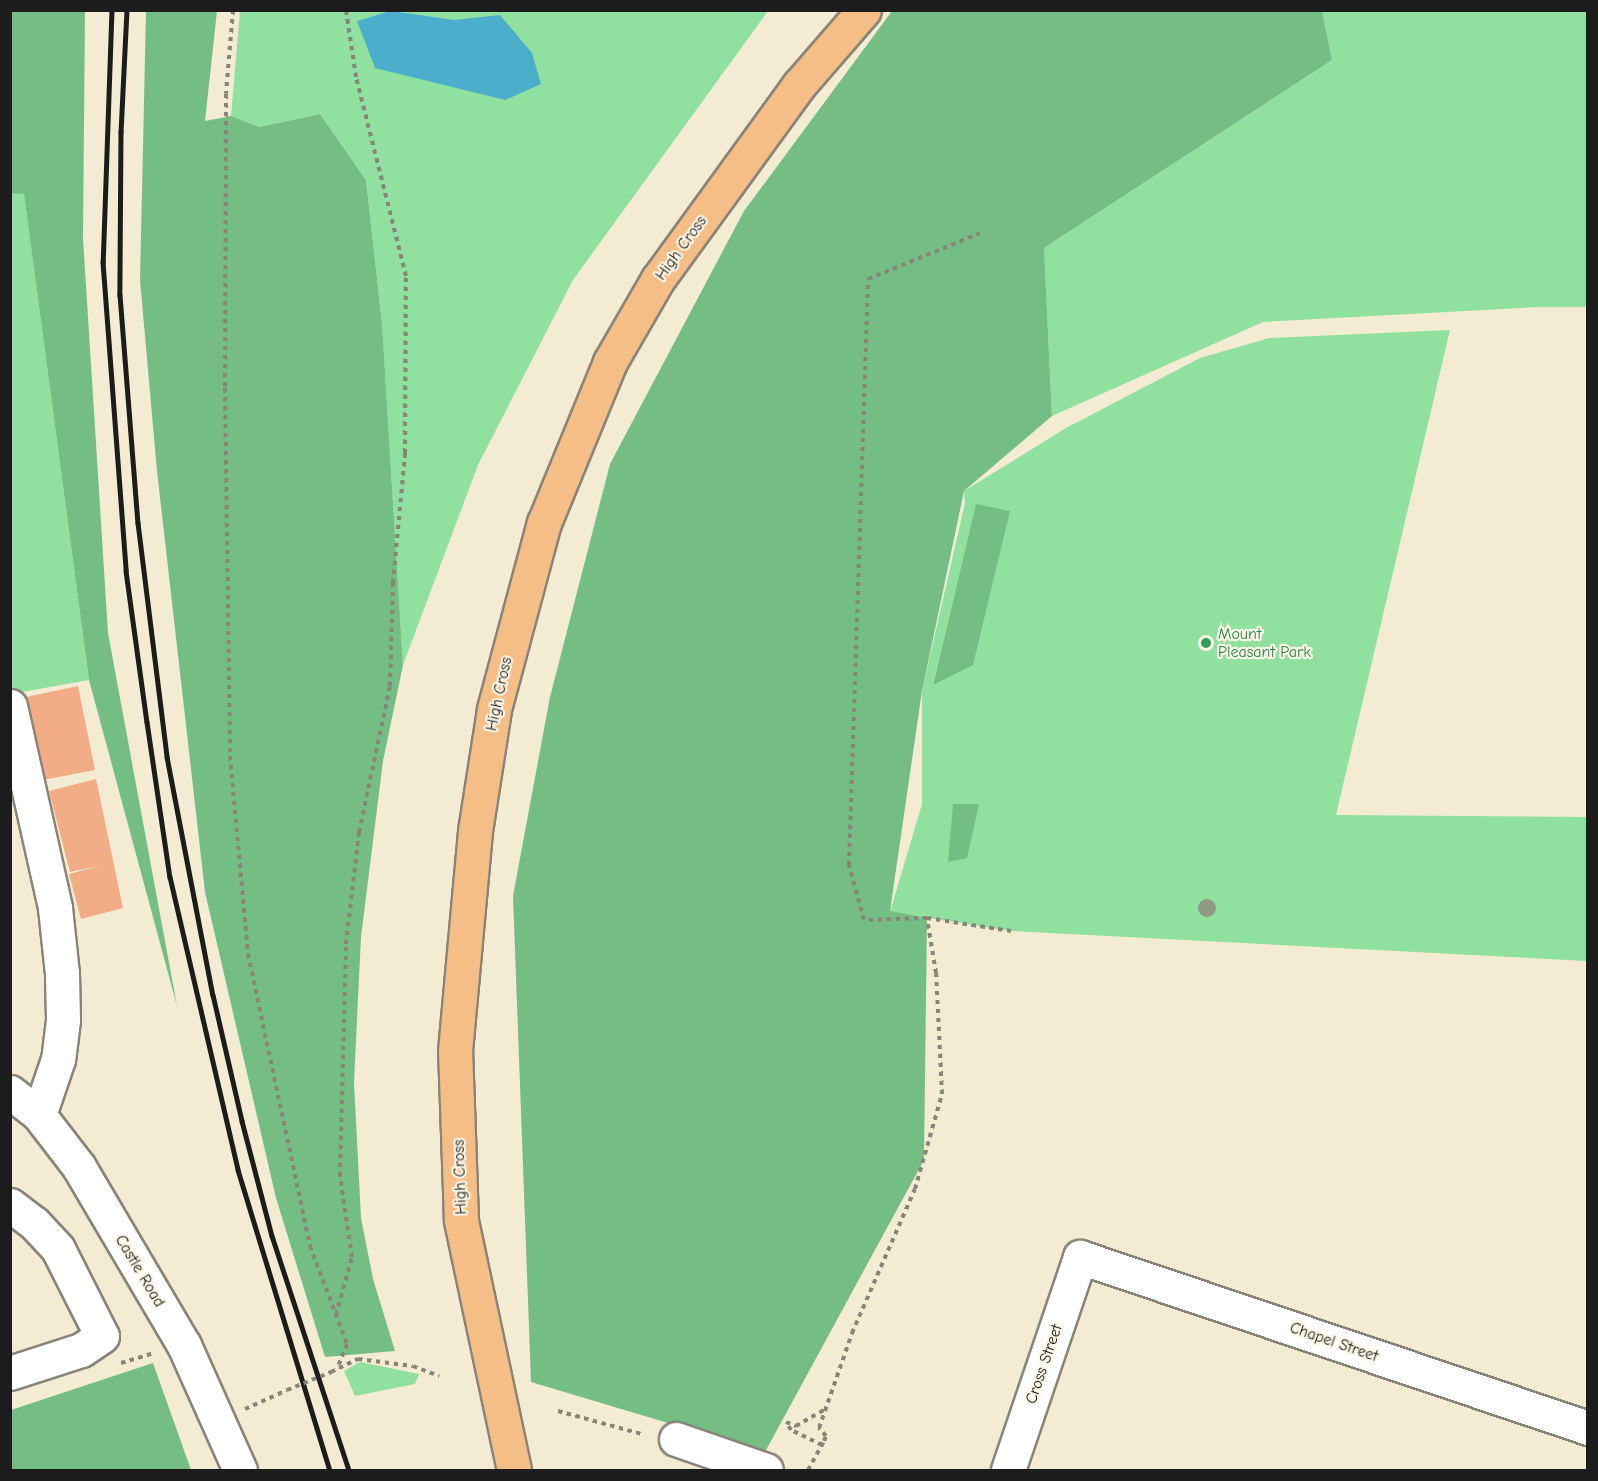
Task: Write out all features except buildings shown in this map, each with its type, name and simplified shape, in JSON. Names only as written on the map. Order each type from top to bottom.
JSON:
[{"type":"highway","name":"High Cross","points":[[514,1470],[461,1220],[455,1051],[475,831],[499,688],[544,522],[610,362],[658,279],[799,85],[864,10]]},
{"type":"street","points":[[10,706],[55,908],[62,974],[63,1020],[58,1059],[39,1114]]},
{"type":"street","name":"Castle Road","points":[[10,1092],[39,1114],[79,1167],[184,1345],[219,1416],[240,1470]]},
{"type":"street","points":[[10,1205],[34,1222],[58,1248],[78,1283],[102,1336],[81,1350],[10,1373]]},
{"type":"street","name":"Chapel Street","points":[[1080,1257],[1587,1428]]},
{"type":"street","name":"Cross Street","points":[[1008,1470],[1080,1257]]},
{"type":"street","points":[[676,1439],[710,1461],[766,1470]]},
{"type":"path","points":[[233,10],[226,94],[225,364],[230,756],[248,954],[310,1246],[347,1344],[337,1369]]},
{"type":"path","points":[[336,1315],[352,1257],[340,1176],[346,944],[359,832],[390,686],[393,583],[405,453],[406,276],[356,77],[346,10]]},
{"type":"path","points":[[980,233],[868,279],[849,865],[864,920],[927,918],[1011,931]]},
{"type":"path","points":[[808,1470],[826,1436],[819,1428],[852,1333],[915,1189],[942,1094],[936,973],[927,918]]},
{"type":"path","points":[[219,1416],[226,1418],[358,1359],[413,1366],[439,1376]]},
{"type":"path","points":[[822,1445],[791,1430],[786,1422],[796,1426],[827,1408]]},
{"type":"path","points":[[558,1411],[632,1433],[676,1439]]},
{"type":"green space","points":[[12,10],[85,11],[83,238],[108,633],[177,1006],[89,680],[24,194],[11,193]]},
{"type":"green space","points":[[146,11],[217,11],[205,121],[231,116],[259,127],[320,114],[366,180],[382,323],[403,665],[383,761],[361,937],[354,1082],[361,1218],[373,1279],[395,1351],[325,1357],[276,1198],[205,892],[157,471],[140,280]]},
{"type":"green space","points":[[240,11],[768,11],[573,280],[478,465],[403,665],[382,323],[366,180],[320,114],[259,127],[231,116]]},
{"type":"green space","points":[[892,11],[1322,11],[1332,60],[1044,248],[1052,416],[964,491],[922,691],[890,911],[927,918],[924,1160],[765,1452],[531,1382],[513,896],[550,697],[610,464],[744,211]]},
{"type":"green space","points":[[1322,11],[1587,11],[1587,307],[1538,307],[1263,322],[1052,416],[1044,248],[1332,60]]},
{"type":"green space","points":[[11,193],[24,193],[89,680],[11,694]]},
{"type":"green space","points":[[1450,330],[1336,815],[1587,817],[1587,961],[1011,931],[890,912],[922,804],[922,691],[965,503],[964,491],[1066,428],[1200,358],[1269,338]],"holes":[[[976,505],[1010,511],[934,685]]]},
{"type":"green space","points":[[976,504],[1010,511],[973,665],[933,685]]},
{"type":"green space","points":[[953,804],[979,804],[967,858],[948,862]]},
{"type":"green space","points":[[360,1362],[419,1374],[415,1384],[355,1396],[344,1371]]},
{"type":"green space","points":[[153,1363],[191,1470],[11,1470],[11,1410]]},
{"type":"water","points":[[391,11],[454,20],[500,15],[532,53],[541,84],[505,100],[375,68],[357,21]]},
{"type":"railway","points":[[112,10],[103,262],[126,571],[170,877],[238,1170],[330,1470]]},
{"type":"railway","points":[[127,10],[121,132],[120,295],[138,523],[167,757],[213,995],[242,1121],[272,1236],[349,1470]]},
{"type":"place","name":"Mount Pleasant Park","points":[[1206,643]]}]
